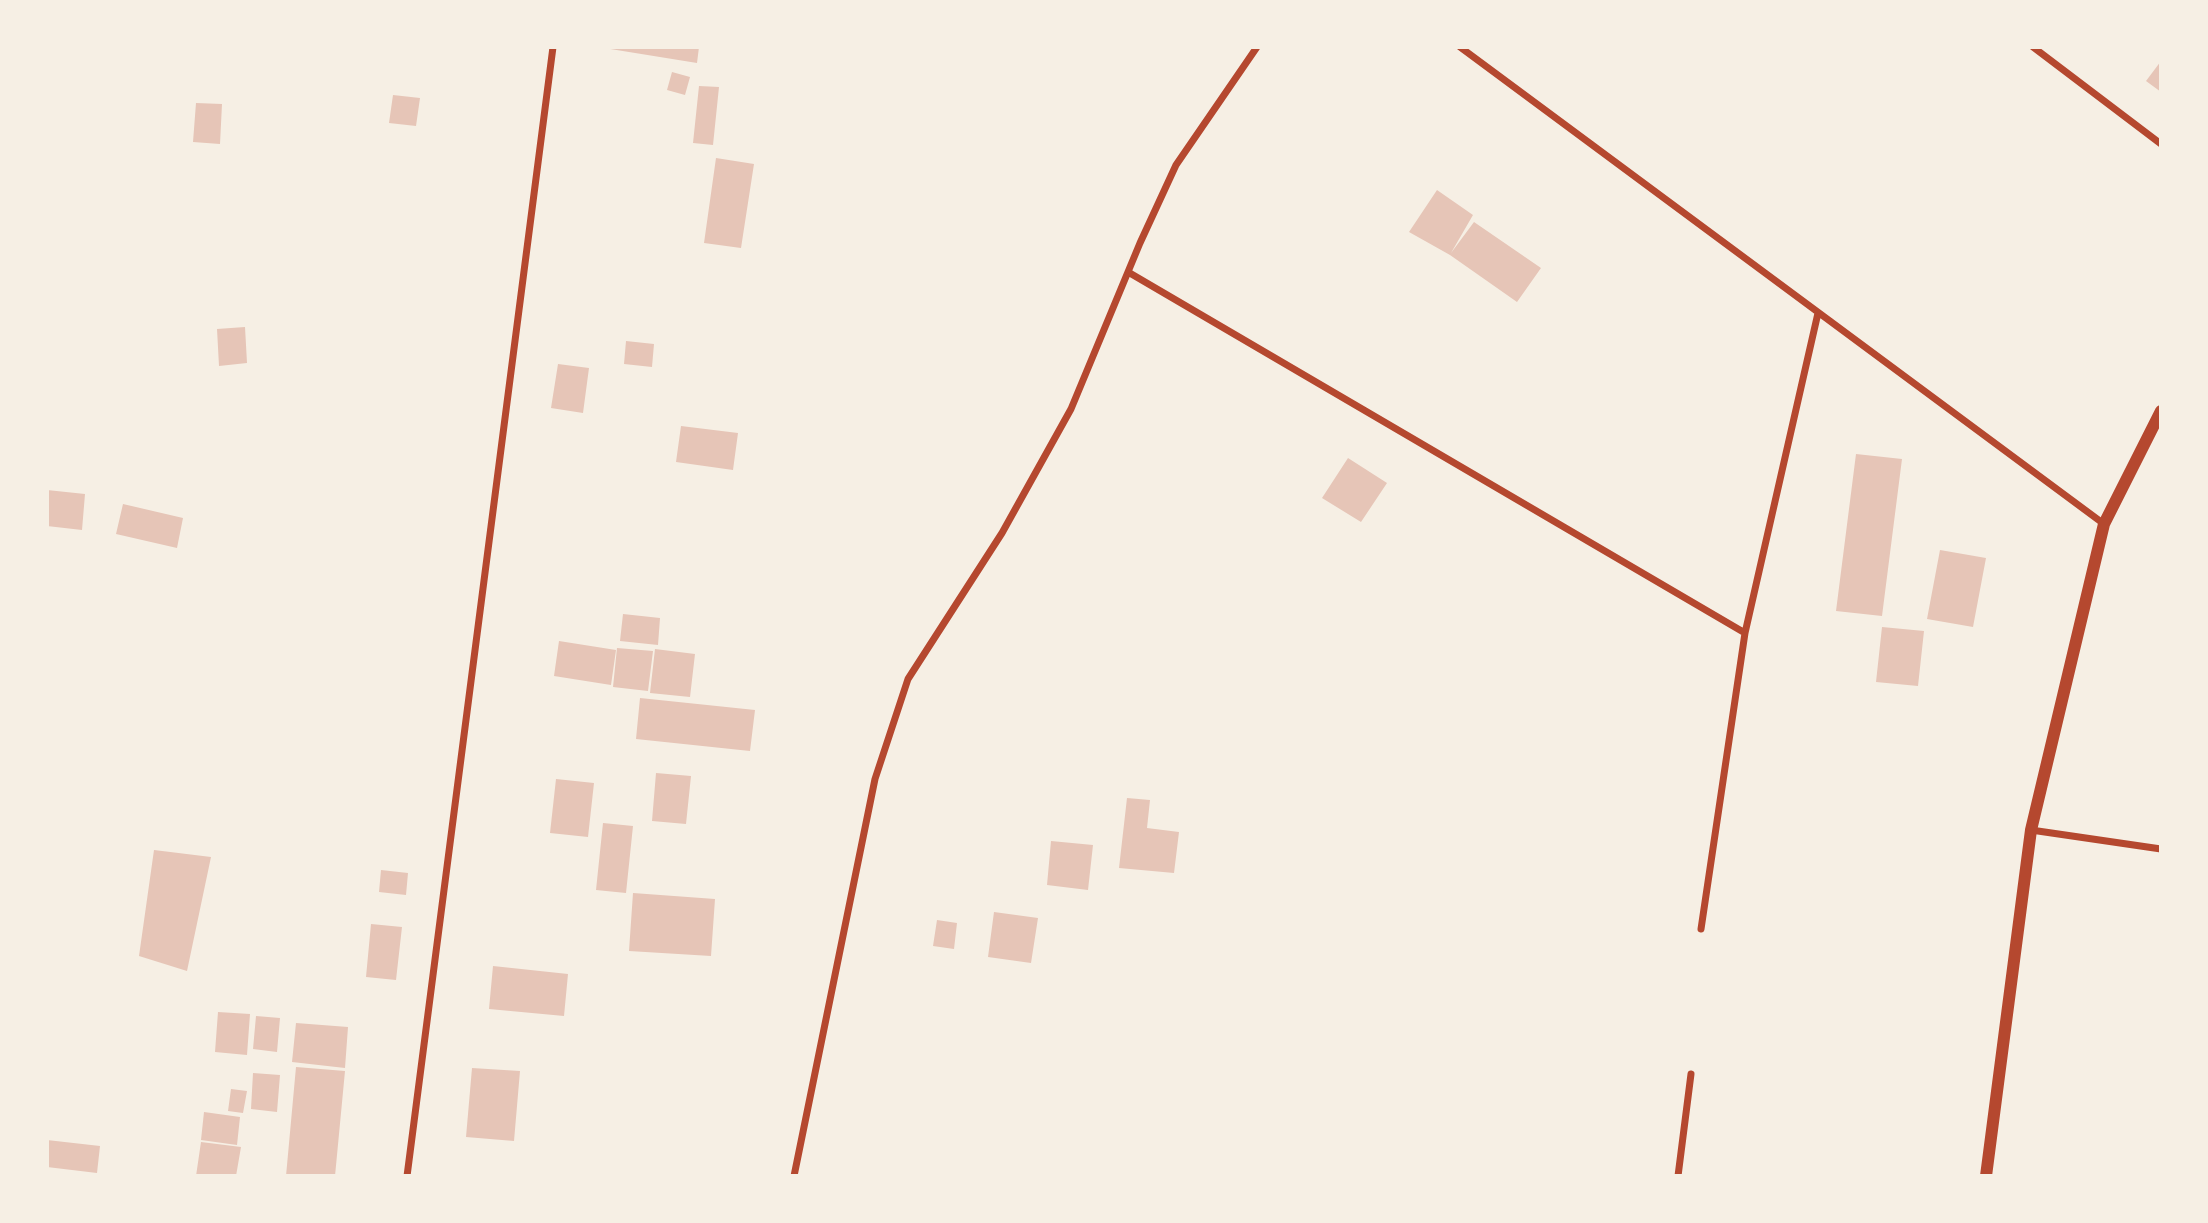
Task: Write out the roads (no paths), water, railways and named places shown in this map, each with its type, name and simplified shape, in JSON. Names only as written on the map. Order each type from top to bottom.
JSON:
[{"type":"street","points":[[407,1176],[553,47]]},
{"type":"street","points":[[794,1176],[875,779],[908,678],[1002,533],[1071,409],[1176,165],[1257,47]]},
{"type":"street","points":[[1460,47],[2104,524]]},
{"type":"street","points":[[2034,47],[2161,144]]},
{"type":"street","points":[[1128,272],[1745,633]]},
{"type":"street","points":[[1701,929],[1745,633],[1818,313]]},
{"type":"street","points":[[1986,1176],[2031,830],[2104,524],[2161,411]]},
{"type":"street","points":[[2031,830],[2161,849]]},
{"type":"street","points":[[1678,1176],[1691,1074]]}]
